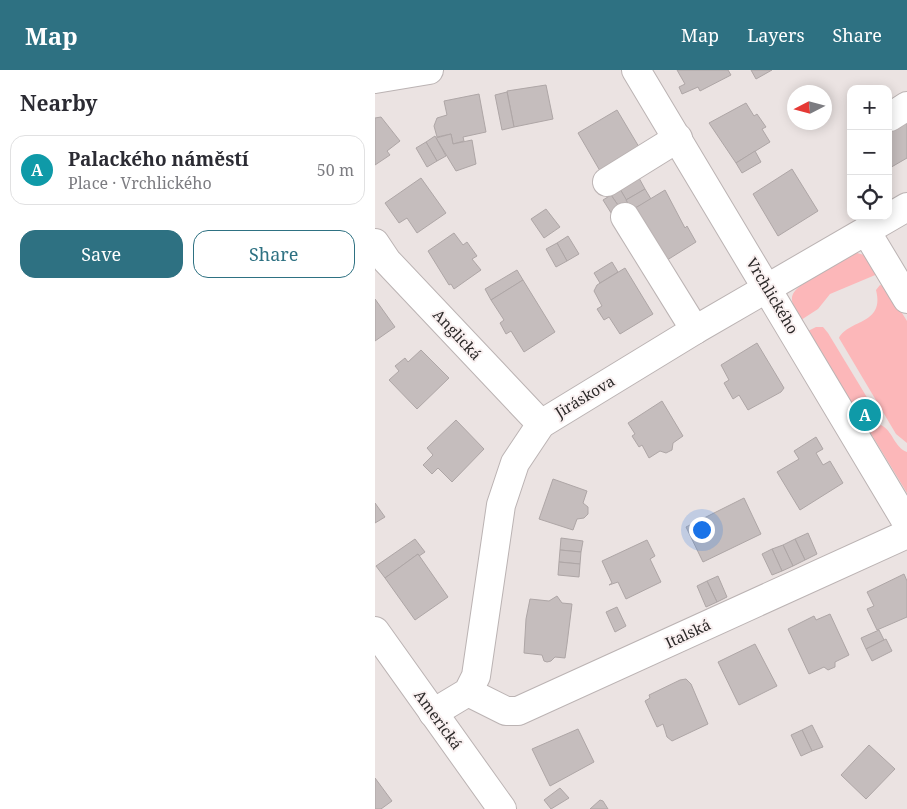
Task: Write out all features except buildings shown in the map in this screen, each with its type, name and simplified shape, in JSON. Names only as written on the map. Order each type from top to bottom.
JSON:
[{"type":"street","points":[[375,79],[429,70]]},
{"type":"street","name":"Vrchlického","points":[[636,70],[907,523]]},
{"type":"street","points":[[607,182],[678,138]]},
{"type":"street","name":"Jiráskova","points":[[468,692],[476,676],[501,505],[515,464],[541,424],[695,330],[907,207]]},
{"type":"street","points":[[625,217],[695,330]]},
{"type":"street","points":[[866,231],[907,299]]},
{"type":"street","name":"Anglická","points":[[375,243],[387,261],[541,424]]},
{"type":"street","name":"Italská","points":[[468,692],[506,711],[518,711],[907,534]]},
{"type":"street","name":"Americká","points":[[375,631],[502,809]]},
{"type":"street","points":[[433,713],[468,692]]},
{"type":"shaded area","points":[[857,253],[868,256],[880,273],[830,294],[818,309],[801,320],[792,300],[793,294],[797,289],[822,271]]},
{"type":"shaded area","points":[[880,285],[885,286],[907,321],[907,443],[896,434],[839,338],[850,327],[871,316],[877,301],[876,290]]},
{"type":"shaded area","points":[[816,327],[823,327],[828,333],[874,409],[873,419],[865,425],[808,331]]},
{"type":"shaded area","points":[[881,425],[888,431],[899,447],[907,452],[907,493],[870,432]]},
{"type":"place","name":"Palackého náměstí","points":[[865,415]]}]
